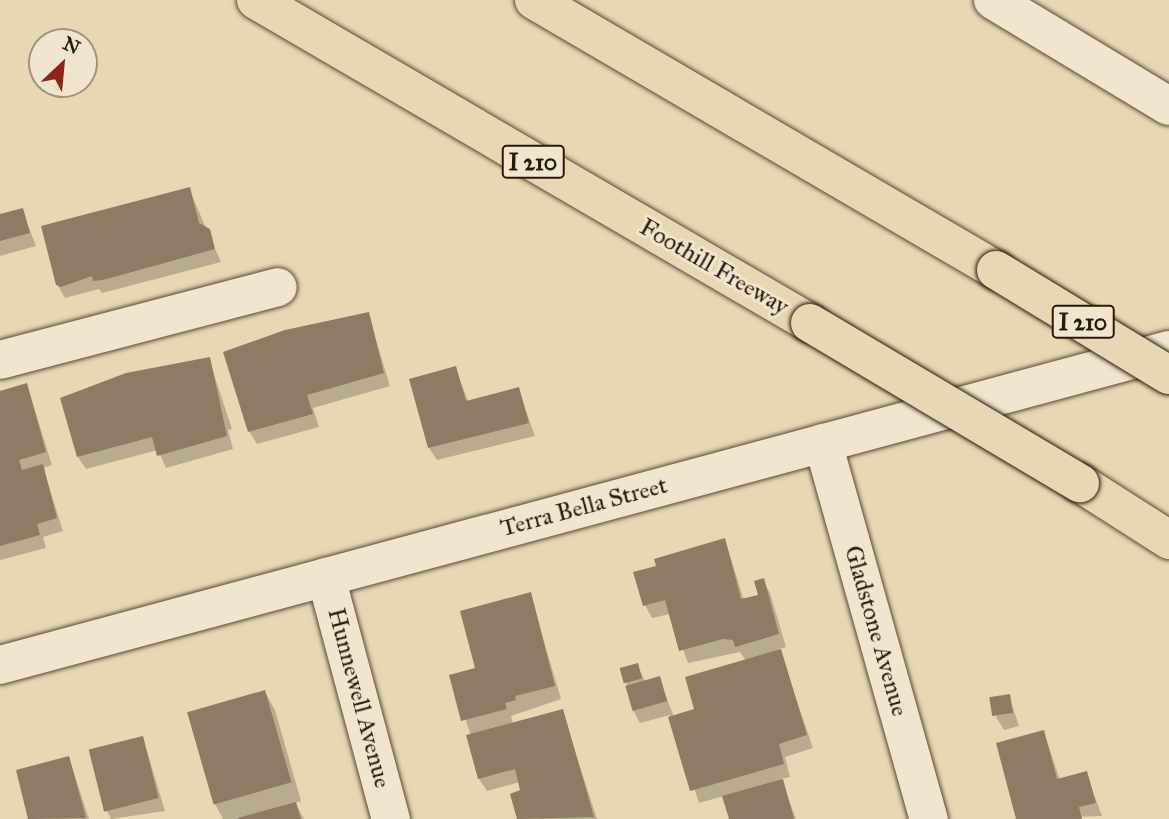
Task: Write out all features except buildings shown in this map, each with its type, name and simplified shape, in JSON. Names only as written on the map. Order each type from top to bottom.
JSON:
[{"type":"highway","name":"Foothill Freeway","points":[[256,0],[810,323],[1080,483],[1169,540]]},
{"type":"highway","name":"I 210","points":[[534,0],[996,270],[1169,375]]},
{"type":"street","points":[[993,0],[1169,106]]},
{"type":"street","points":[[0,360],[278,287]]},
{"type":"street","name":"Terra Bella Street","points":[[0,665],[1169,351]]},
{"type":"street","name":"Gladstone Avenue","points":[[823,443],[929,819]]},
{"type":"street","name":"Hunnewell Avenue","points":[[326,577],[391,819]]}]
